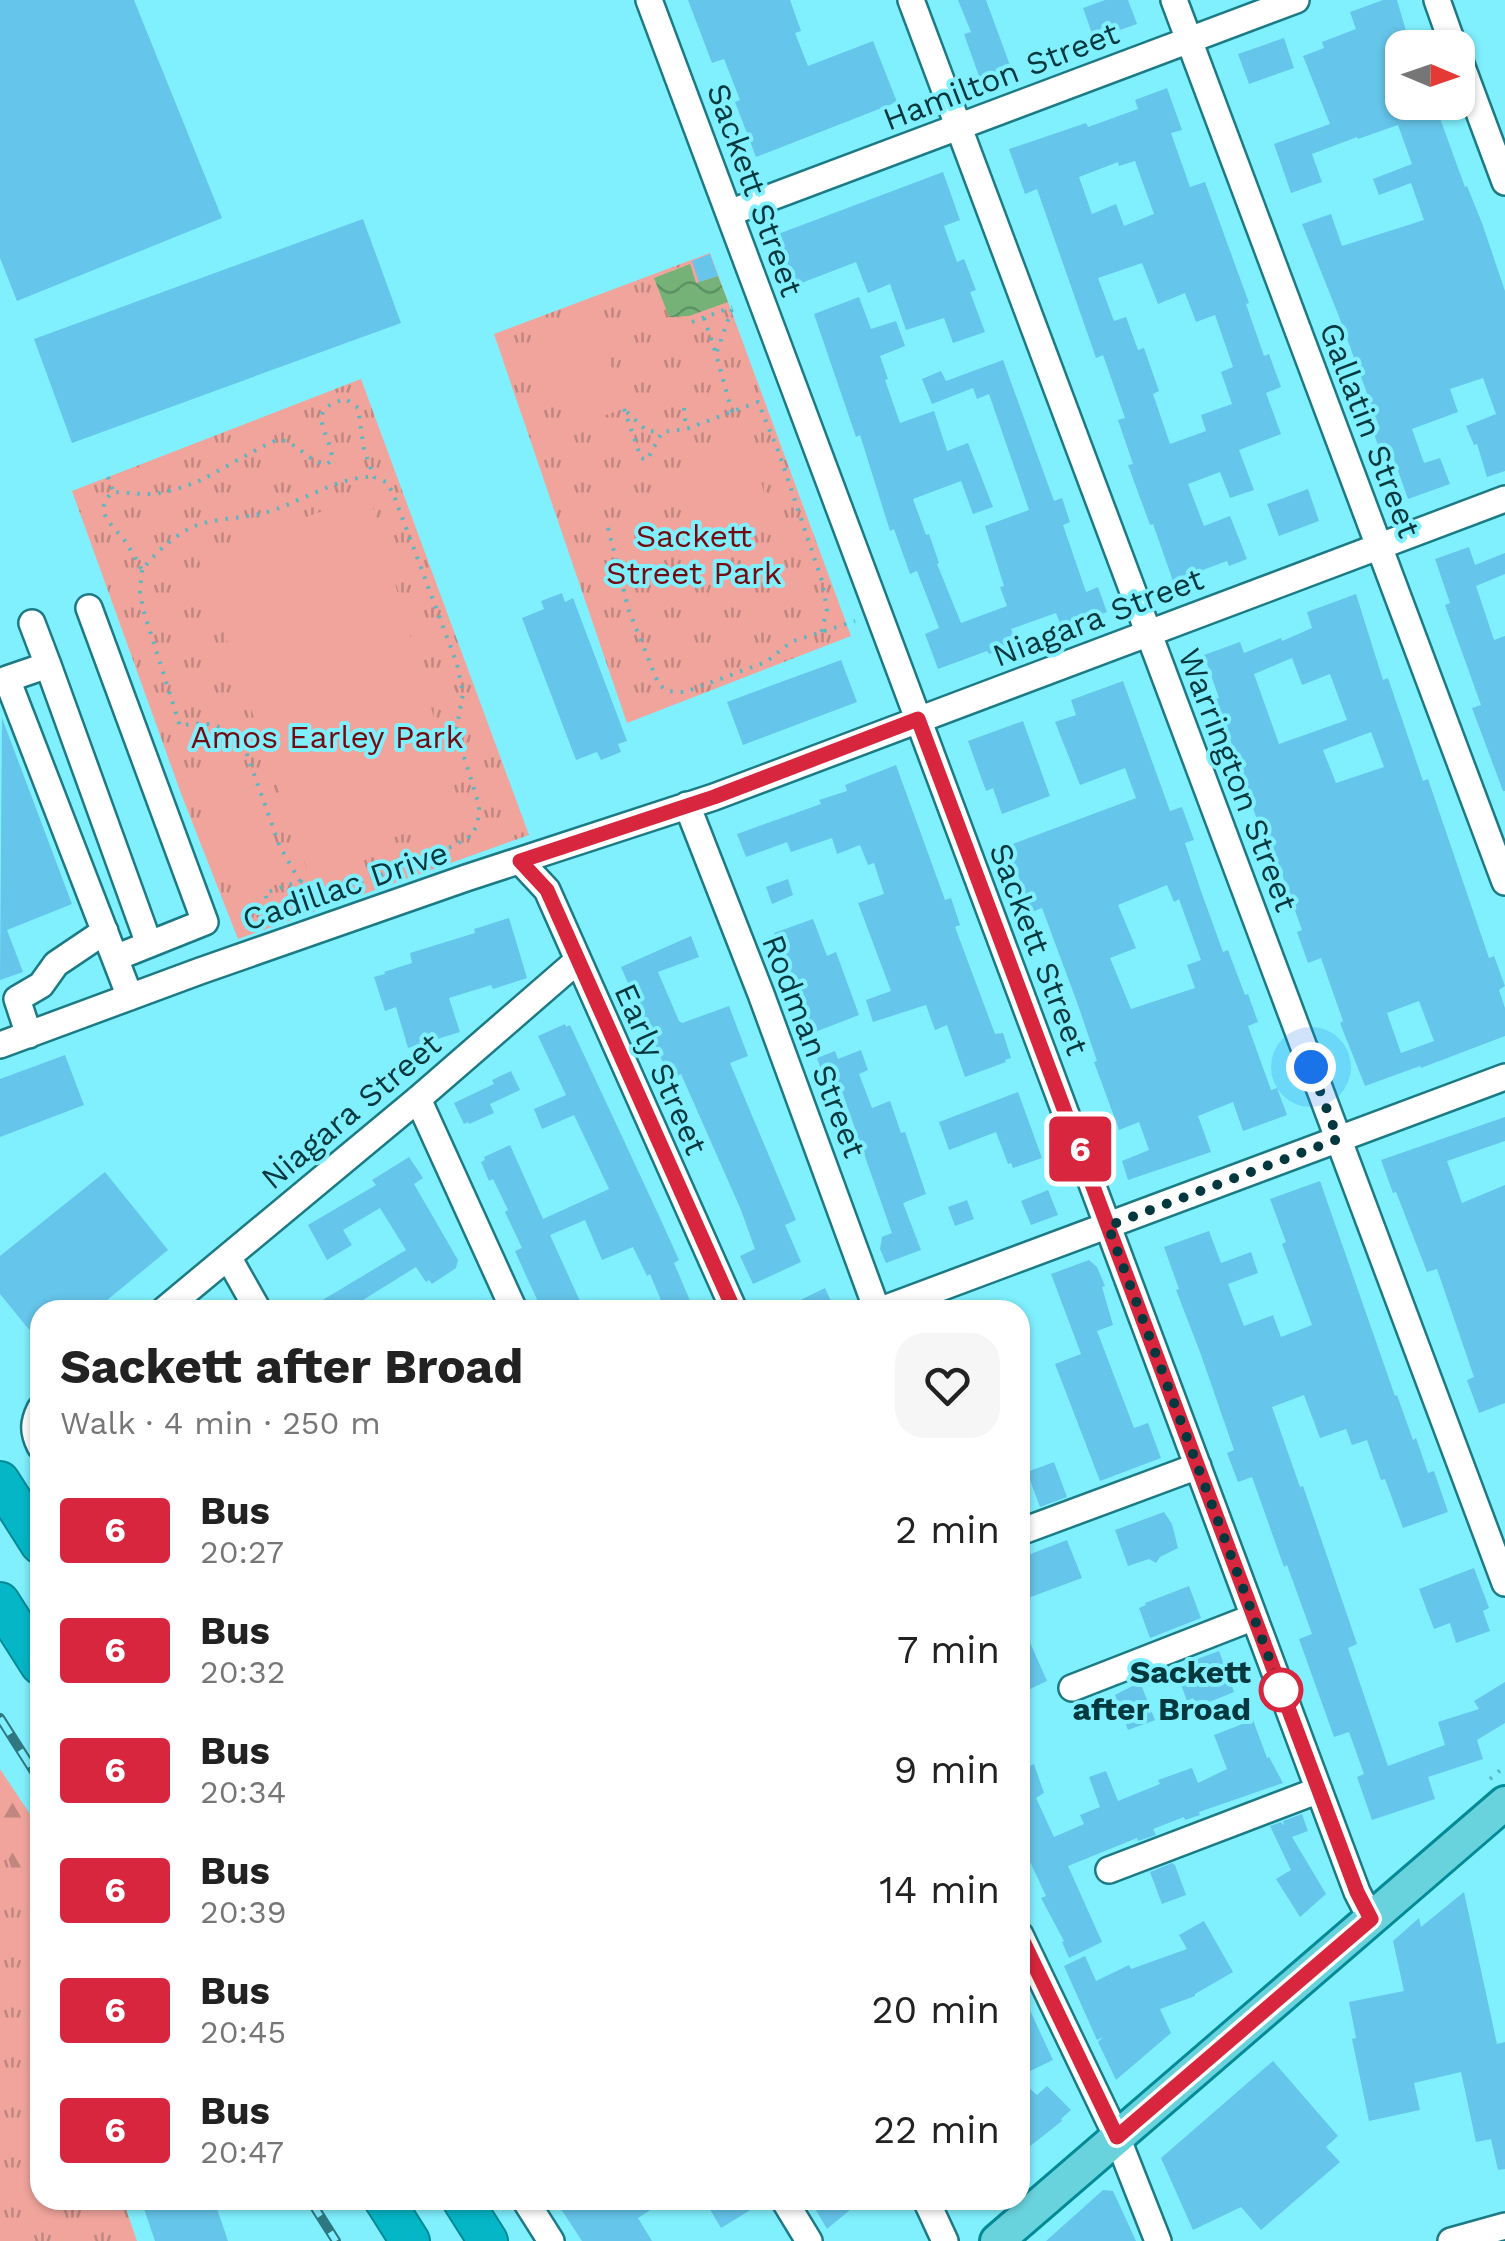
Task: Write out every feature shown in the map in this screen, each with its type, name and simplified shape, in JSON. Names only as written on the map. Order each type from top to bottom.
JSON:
[{"type":"highway","points":[[0,1481],[30,1528]]},
{"type":"highway","points":[[0,1602],[30,1648]]},
{"type":"highway","points":[[390,2210],[410,2241]]},
{"type":"highway","points":[[468,2210],[488,2241]]},
{"type":"main road","points":[[997,2241],[1505,1803]]},
{"type":"street","name":"Sackett Street","points":[[649,0],[1357,1892],[1371,1919]]},
{"type":"street","name":"Warrington Street","points":[[911,0],[1505,1583]]},
{"type":"street","name":"Gallatin Street","points":[[1174,0],[1505,882]]},
{"type":"street","name":"Hamilton Street","points":[[729,213],[1296,0]]},
{"type":"street","points":[[1436,0],[1447,30]]},
{"type":"street","points":[[1475,102],[1505,182]]},
{"type":"street","name":"Niagara Street","points":[[714,797],[1505,499]]},
{"type":"street","points":[[89,608],[205,922],[116,958]]},
{"type":"street","points":[[32,623],[148,944]]},
{"type":"street","points":[[48,665],[4,681],[130,996]]},
{"type":"street","name":"Cadillac Drive","points":[[0,1046],[448,884],[714,797]]},
{"type":"street","name":"Rodman Street","points":[[687,805],[875,1300]]},
{"type":"street","name":"Early Street","points":[[520,861],[547,890],[730,1300]]},
{"type":"street","points":[[29,1034],[8,1002],[41,986],[56,964],[105,931]]},
{"type":"street","name":"Niagara Street","points":[[176,1300],[577,961]]},
{"type":"street","points":[[906,1300],[1505,1077]]},
{"type":"street","points":[[418,1099],[509,1300]]},
{"type":"street","points":[[228,1257],[252,1300]]},
{"type":"street","points":[[1030,1528],[1198,1466]]},
{"type":"street","points":[[1072,1688],[1254,1617]]},
{"type":"street","points":[[1108,1870],[1319,1790]]},
{"type":"street","points":[[1030,1956],[1117,2137],[1158,2241]]},
{"type":"street","points":[[531,2210],[551,2241]]},
{"type":"street","points":[[790,2210],[809,2241]]},
{"type":"street","points":[[931,2210],[945,2241]]},
{"type":"street","points":[[1452,2241],[1505,2226]]},
{"type":"path","points":[[692,322],[760,296]]},
{"type":"path","points":[[716,354],[732,306]]},
{"type":"path","points":[[704,318],[732,412]]},
{"type":"path","points":[[142,570],[105,516],[108,497],[114,492],[158,494],[196,482],[244,459],[270,441],[288,442],[310,459],[326,465],[332,460],[322,429],[327,405],[346,399],[358,408],[364,450],[374,477]]},
{"type":"path","points":[[662,432],[647,460],[641,458],[624,408],[647,431],[662,432],[686,429],[758,402],[780,453],[822,581],[827,609],[821,634]]},
{"type":"path","points":[[684,408],[686,429]]},
{"type":"path","points":[[274,926],[265,893],[300,881],[331,889],[370,878],[462,842],[476,828],[479,817],[456,731],[463,694],[457,664],[393,492],[386,482],[374,477],[364,476],[262,514],[191,526],[142,570],[143,609],[180,726],[210,722],[244,746],[280,847],[300,881]]},
{"type":"path","points":[[108,477],[114,492]]},
{"type":"path","points":[[608,528],[630,611],[659,685],[668,691],[686,692],[766,662],[791,642],[878,613]]},
{"type":"green space","name":"Sackett Street Park","points":[[710,253],[851,636],[627,723],[494,334]]},
{"type":"green space","points":[[592,308],[625,408],[568,429],[532,334]]},
{"type":"green space","name":"Amos Earley Park","points":[[361,379],[529,835],[238,939],[72,491]]},
{"type":"green space","points":[[742,450],[754,456],[771,518],[762,531],[742,541],[710,537],[693,523],[688,513],[685,474]]},
{"type":"green space","points":[[369,494],[461,811],[308,872],[198,557]]},
{"type":"green space","points":[[239,748],[280,861],[229,882],[188,773]]},
{"type":"green space","points":[[0,1769],[30,1814],[30,2071],[0,2000]]},
{"type":"green space","points":[[0,1834],[30,1923],[30,2210],[126,2210],[137,2241],[0,2241]]},
{"type":"water","points":[[690,264],[696,283],[718,276],[728,302],[689,316],[669,317],[654,278]]},
{"type":"building","points":[[0,0],[134,0],[222,218],[17,301],[0,258]]},
{"type":"building","points":[[688,0],[790,0],[801,31],[795,33],[808,66],[873,41],[897,102],[756,157],[724,59],[712,63]]},
{"type":"building","points":[[958,0],[986,0],[1011,68],[980,79],[964,34],[971,32]]},
{"type":"building","points":[[1105,0],[1128,0],[1137,24],[1094,39],[1083,8]]},
{"type":"building","points":[[1383,0],[1397,0],[1406,30],[1385,30],[1385,120],[1441,120],[1505,291],[1505,471],[1487,477],[1477,444],[1474,445],[1466,426],[1496,414],[1483,378],[1450,389],[1458,412],[1412,429],[1424,463],[1440,458],[1450,484],[1408,499],[1391,451],[1381,454],[1373,431],[1380,429],[1302,224],[1331,214],[1342,246],[1424,220],[1411,183],[1379,195],[1373,179],[1412,164],[1398,125],[1312,154],[1322,182],[1291,193],[1274,144],[1330,124],[1303,56],[1324,48],[1322,42],[1356,29],[1350,12]]},
{"type":"building","points":[[1284,38],[1294,68],[1249,84],[1238,54]]},
{"type":"building","points":[[1167,88],[1182,130],[1171,133],[1190,187],[1205,182],[1264,356],[1269,354],[1281,387],[1266,393],[1281,434],[1239,450],[1254,490],[1230,498],[1220,472],[1188,484],[1204,526],[1230,516],[1247,559],[1229,566],[1227,561],[1173,581],[1128,465],[1133,464],[1118,420],[1125,418],[1103,355],[1096,358],[1037,189],[1025,194],[1009,149],[1138,109],[1135,100]],"holes":[[[1135,161],[1154,214],[1124,226],[1116,204],[1092,214],[1079,177],[1118,162],[1119,166]],[[1142,263],[1158,304],[1185,293],[1196,322],[1215,315],[1233,367],[1221,372],[1232,404],[1201,415],[1206,431],[1170,444],[1153,394],[1159,391],[1144,348],[1138,350],[1126,317],[1114,321],[1098,278]]]},
{"type":"building","points":[[943,172],[960,220],[944,226],[957,262],[964,259],[976,290],[970,292],[985,332],[953,343],[944,318],[906,330],[890,284],[868,293],[856,262],[791,287],[773,236]]},
{"type":"building","points":[[363,219],[401,323],[72,443],[34,339]]},
{"type":"building","points":[[710,254],[718,276],[699,282],[692,261]]},
{"type":"building","points":[[859,297],[871,329],[896,321],[905,346],[880,356],[900,423],[934,411],[947,451],[968,443],[993,507],[973,514],[961,481],[913,499],[961,623],[1007,606],[985,526],[1029,510],[989,394],[977,399],[973,388],[932,404],[922,379],[941,371],[946,381],[1003,360],[1054,501],[1062,498],[1070,522],[1063,525],[1086,592],[1098,587],[1107,612],[1062,628],[1056,613],[1011,629],[1017,644],[938,669],[925,634],[939,628],[917,571],[910,574],[894,529],[890,531],[860,435],[856,437],[814,314]]},
{"type":"building","points":[[1308,489],[1319,521],[1279,536],[1267,504]]},
{"type":"building","points":[[1469,547],[1475,565],[1505,553],[1505,574],[1476,586],[1494,640],[1505,636],[1505,791],[1472,708],[1481,705],[1445,605],[1450,603],[1435,559]]},
{"type":"building","points":[[562,593],[565,602],[573,598],[627,741],[618,744],[621,752],[601,760],[597,752],[576,760],[522,618],[544,609],[541,601]]},
{"type":"building","points":[[1356,594],[1383,680],[1388,678],[1423,781],[1428,779],[1489,958],[1494,956],[1505,986],[1499,990],[1505,1008],[1505,1036],[1365,1086],[1340,1023],[1343,1021],[1321,958],[1308,963],[1297,932],[1302,930],[1265,827],[1260,828],[1215,699],[1219,698],[1204,655],[1240,642],[1244,653],[1281,638],[1282,641],[1312,628],[1307,612]],"holes":[[[1292,658],[1302,685],[1330,674],[1347,720],[1279,744],[1254,674]],[[1371,732],[1384,767],[1336,783],[1323,750]],[[1419,1001],[1434,1041],[1401,1053],[1387,1013]]]},
{"type":"building","points":[[841,660],[857,702],[743,745],[727,702]]},
{"type":"building","points":[[1123,681],[1170,811],[1182,807],[1194,840],[1185,843],[1201,891],[1223,952],[1228,950],[1245,995],[1248,994],[1258,1022],[1248,1026],[1271,1090],[1277,1088],[1287,1115],[1243,1131],[1233,1102],[1198,1116],[1211,1152],[1128,1180],[1122,1161],[1149,1150],[1139,1122],[1119,1130],[1042,908],[1032,912],[1007,846],[1136,798],[1125,768],[1080,785],[1055,722],[1076,715],[1071,700]],"holes":[[[1167,885],[1174,902],[1179,899],[1201,960],[1187,965],[1195,988],[1131,1009],[1110,958],[1136,948],[1118,905]]]},
{"type":"building","points":[[2,718],[72,904],[7,930],[23,972],[0,980]]},
{"type":"building","points":[[1023,721],[1050,796],[1002,814],[993,788],[986,791],[968,741]]},
{"type":"building","points":[[896,765],[945,900],[951,898],[960,925],[955,927],[995,1034],[1003,1033],[1011,1058],[965,1077],[947,1025],[935,1030],[926,1005],[873,1022],[866,1000],[891,991],[858,903],[884,894],[874,863],[868,865],[860,845],[837,854],[832,838],[791,852],[787,842],[746,857],[737,834],[821,804],[819,800],[847,791],[845,785]]},
{"type":"building","points":[[788,879],[793,895],[772,904],[766,887]]},
{"type":"building","points":[[509,918],[527,978],[449,998],[460,1032],[408,1048],[396,1007],[385,1011],[374,977],[412,963],[410,953]]},
{"type":"building","points":[[813,919],[827,956],[836,952],[859,1015],[815,1032],[774,933]]},
{"type":"building","points":[[691,936],[699,957],[658,972],[682,1023],[729,1006],[748,1056],[730,1063],[796,1220],[785,1225],[801,1262],[753,1284],[740,1256],[755,1249],[741,1210],[681,1074],[670,1079],[621,967]]},
{"type":"building","points":[[570,1025],[679,1260],[674,1263],[690,1300],[661,1300],[633,1247],[602,1260],[585,1220],[550,1235],[579,1300],[537,1300],[515,1251],[522,1248],[505,1212],[508,1210],[481,1162],[484,1157],[510,1145],[543,1219],[609,1189],[574,1115],[542,1129],[534,1109],[566,1095],[538,1036]]},
{"type":"building","points":[[861,1050],[868,1070],[859,1074],[872,1108],[890,1101],[926,1194],[903,1203],[921,1250],[886,1263],[880,1249],[882,1237],[892,1233],[840,1086],[828,1089],[817,1058],[835,1051],[838,1059]]},
{"type":"building","points":[[65,1055],[84,1105],[0,1137],[0,1079]]},
{"type":"building","points":[[511,1071],[520,1090],[490,1104],[494,1113],[464,1124],[454,1103],[494,1084],[492,1080]]},
{"type":"building","points":[[1018,1092],[1042,1158],[1013,1168],[996,1132],[949,1150],[939,1122]]},
{"type":"building","points":[[1505,1117],[1505,1141],[1447,1161],[1462,1203],[1505,1185],[1505,1403],[1479,1413],[1467,1380],[1474,1377],[1437,1269],[1427,1272],[1381,1160]]},
{"type":"building","points":[[409,1157],[423,1178],[414,1184],[458,1260],[456,1268],[432,1284],[416,1267],[363,1300],[323,1300],[406,1250],[380,1208],[343,1230],[352,1245],[327,1260],[308,1225],[376,1185],[372,1180]]},
{"type":"building","points":[[105,1172],[168,1250],[107,1300],[30,1300],[30,1331],[0,1294],[0,1256]]},
{"type":"building","points":[[1320,1181],[1395,1396],[1428,1473],[1434,1471],[1448,1512],[1403,1528],[1367,1440],[1352,1445],[1346,1429],[1320,1438],[1304,1395],[1272,1407],[1357,1644],[1348,1648],[1388,1766],[1445,1745],[1438,1722],[1479,1709],[1474,1701],[1505,1682],[1505,1723],[1477,1740],[1483,1759],[1428,1777],[1435,1799],[1372,1820],[1357,1777],[1364,1774],[1349,1732],[1334,1737],[1299,1639],[1312,1634],[1287,1565],[1284,1567],[1252,1477],[1238,1482],[1227,1453],[1234,1450],[1164,1247],[1209,1231],[1221,1263],[1251,1252],[1258,1273],[1228,1284],[1244,1326],[1273,1315],[1281,1337],[1312,1325],[1270,1199]]},
{"type":"building","points":[[1048,1190],[1058,1215],[1031,1225],[1021,1201]]},
{"type":"building","points":[[967,1200],[974,1219],[955,1226],[948,1207]]},
{"type":"building","points":[[1089,1260],[1097,1267],[1105,1286],[1102,1287],[1113,1325],[1097,1331],[1134,1428],[1148,1423],[1161,1458],[1100,1481],[1055,1364],[1081,1354],[1051,1274]]},
{"type":"building","points":[[825,1288],[830,1300],[800,1300]]},
{"type":"building","points":[[1054,1462],[1067,1497],[1040,1507],[1030,1471]]},
{"type":"building","points":[[1164,1512],[1172,1524],[1178,1548],[1156,1563],[1149,1559],[1128,1566],[1115,1530]]},
{"type":"building","points":[[1067,1540],[1082,1578],[1030,1597],[1030,1554]]},
{"type":"building","points":[[1474,1568],[1489,1608],[1483,1611],[1490,1631],[1456,1643],[1450,1623],[1434,1629],[1419,1589]]},
{"type":"building","points":[[1189,1586],[1201,1618],[1150,1638],[1139,1608]]},
{"type":"building","points":[[1030,1643],[1047,1681],[1030,1689]]},
{"type":"building","points":[[1219,1651],[1234,1692],[1197,1707],[1193,1698],[1187,1701],[1180,1682],[1187,1680],[1181,1665]]},
{"type":"building","points":[[1140,1682],[1155,1720],[1128,1730],[1115,1695]]},
{"type":"building","points":[[1253,1720],[1267,1758],[1283,1783],[1199,1812],[1200,1815],[1185,1820],[1184,1817],[1153,1829],[1156,1835],[1138,1841],[1137,1838],[1068,1866],[1102,1942],[1069,1958],[1041,1898],[1046,1896],[1030,1862],[1030,1766],[1034,1764],[1044,1793],[1036,1798],[1054,1837],[1084,1824],[1080,1815],[1100,1807],[1089,1777],[1106,1771],[1118,1801],[1192,1768],[1198,1783],[1227,1769],[1214,1735]]},
{"type":"building","points":[[1302,1814],[1308,1831],[1292,1837],[1326,1894],[1300,1917],[1276,1879],[1291,1870],[1270,1826],[1281,1822],[1284,1826],[1283,1821]]},
{"type":"building","points":[[1172,1863],[1186,1895],[1162,1904],[1150,1872]]},
{"type":"building","points":[[1464,1892],[1497,2044],[1505,2042],[1505,2169],[1498,2170],[1491,2139],[1476,2142],[1461,2072],[1414,2083],[1420,2110],[1369,2121],[1352,2039],[1356,2038],[1349,2002],[1404,1991],[1393,1941],[1419,1918],[1421,1927]]},
{"type":"building","points":[[1204,1921],[1233,1972],[1195,1996],[1160,2009],[1171,2033],[1116,2080],[1098,2042],[1103,2037],[1097,2040],[1064,1966],[1085,1956],[1096,1981],[1129,1965],[1131,1969],[1187,1949],[1179,1935]]},
{"type":"building","points":[[1030,2011],[1053,2060],[1030,2071]]},
{"type":"building","points":[[1273,2061],[1338,2136],[1326,2147],[1340,2162],[1261,2230],[1241,2207],[1193,2230],[1161,2158]]},
{"type":"building","points":[[1047,2086],[1071,2110],[1030,2146],[1030,2089],[1037,2095]]},
{"type":"building","points":[[1103,2190],[1113,2191],[1136,2241],[1046,2241]]},
{"type":"building","points":[[144,2210],[217,2210],[228,2241],[155,2241]]},
{"type":"building","points":[[562,2210],[650,2210],[638,2218],[652,2241],[582,2241]]},
{"type":"building","points":[[710,2210],[751,2210],[721,2228]]},
{"type":"building","points":[[816,2210],[850,2210],[827,2229]]},
{"type":"railway","points":[[0,1718],[30,1765]]},
{"type":"railway","points":[[316,2210],[336,2241]]},
{"type":"bus line","name":"6","points":[[730,1300],[547,890],[520,861],[714,797],[918,719],[1357,1892],[1371,1919],[1117,2137],[1030,1956]]},
{"type":"place","name":"Sackett after Broad","points":[[1281,1690]]},
{"type":"route","points":[[1281,1690],[1108,1226],[1338,1139],[1311,1067]]}]
